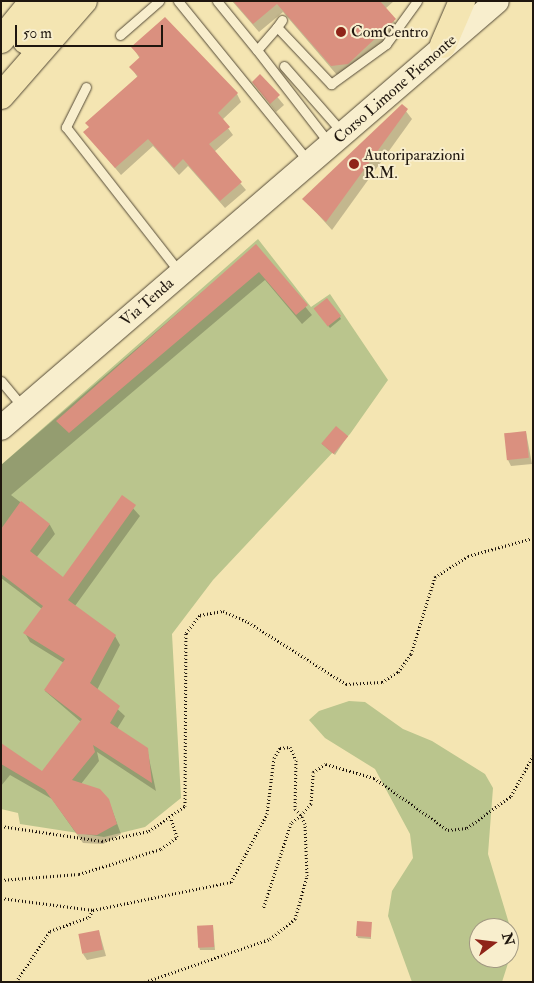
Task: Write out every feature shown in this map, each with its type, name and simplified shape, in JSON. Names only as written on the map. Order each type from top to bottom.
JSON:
[{"type":"main road","points":[[1,40],[33,1]]},
{"type":"main road","points":[[1,69],[59,1]]},
{"type":"main road","points":[[1,96],[84,1]]},
{"type":"main road","points":[[443,45],[462,1]]},
{"type":"main road","name":"Corso Limone Piemonte","points":[[302,170],[443,45],[497,1]]},
{"type":"main road","name":"Via Tenda","points":[[1,428],[302,170]]},
{"type":"lane","points":[[120,35],[159,1]]},
{"type":"lane","points":[[217,1],[257,50],[337,140]]},
{"type":"lane","points":[[257,50],[279,23],[331,84],[386,44],[417,1]]},
{"type":"lane","points":[[176,2],[302,170]]},
{"type":"lane","points":[[284,66],[337,140]]},
{"type":"lane","points":[[86,86],[66,127],[180,274]]},
{"type":"lane","points":[[1,381],[24,408]]},
{"type":"path","points":[[1,826],[102,841],[149,830],[171,818],[185,806],[186,633],[200,616],[222,611],[248,622],[346,684],[382,682],[398,672],[411,654],[435,577],[468,556],[533,538]]},
{"type":"path","points":[[1,898],[93,910],[231,882],[267,814],[274,758],[280,748],[290,747],[296,760],[295,809],[305,824],[307,876],[295,919],[270,939],[145,982]]},
{"type":"path","points":[[263,909],[291,823],[311,804],[313,772],[326,764],[374,778],[448,830],[467,828],[511,796],[533,756]]},
{"type":"path","points":[[1,880],[79,874],[161,849],[177,837],[171,818]]},
{"type":"path","points":[[16,982],[50,931],[89,917],[93,910]]},
{"type":"green space","points":[[258,239],[311,307],[330,294],[388,380],[350,434],[213,580],[172,634],[181,798],[145,827],[104,837],[20,824],[18,813],[1,809],[1,465]]},
{"type":"green space","points":[[349,701],[365,702],[403,729],[432,741],[485,774],[493,788],[488,854],[507,918],[469,918],[469,968],[506,968],[502,982],[412,982],[388,916],[392,891],[413,858],[410,834],[375,769],[325,738],[309,720],[319,711]]},
{"type":"building","name":"ComCentro","points":[[233,1],[380,1],[396,19],[348,64],[331,66],[277,4],[253,24]]},
{"type":"building","points":[[165,17],[238,93],[218,113],[230,127],[209,144],[242,182],[220,201],[183,159],[174,168],[148,139],[115,168],[83,132],[89,127],[85,123],[138,76],[129,67],[140,57],[131,47]]},
{"type":"building","points":[[260,74],[280,95],[270,104],[252,82]]},
{"type":"building","name":"Autoriparazioni R.M.","points":[[402,104],[408,109],[326,222],[302,199]]},
{"type":"building","points":[[256,244],[308,305],[296,315],[259,272],[69,433],[56,421]]},
{"type":"building","points":[[327,298],[341,316],[328,327],[314,308]]},
{"type":"building","points":[[336,426],[348,436],[333,454],[321,444]]},
{"type":"building","points":[[526,431],[529,458],[507,460],[504,433]]},
{"type":"building","points":[[122,495],[136,505],[68,600],[116,635],[90,683],[120,706],[110,723],[148,748],[152,783],[93,745],[95,752],[72,780],[100,789],[109,799],[117,824],[97,835],[77,834],[45,790],[1,764],[1,743],[42,771],[82,719],[44,690],[65,659],[23,633],[43,606],[1,574],[1,529],[21,501],[50,524],[30,551],[63,577]]},
{"type":"building","points":[[357,921],[372,922],[371,937],[356,936]]},
{"type":"building","points":[[213,925],[214,947],[198,948],[197,926]]},
{"type":"building","points":[[99,930],[103,950],[82,954],[78,934]]},
{"type":"place","name":"ComCentro","points":[[341,32]]},
{"type":"place","name":"Autoriparazioni R.M.","points":[[354,164]]}]
